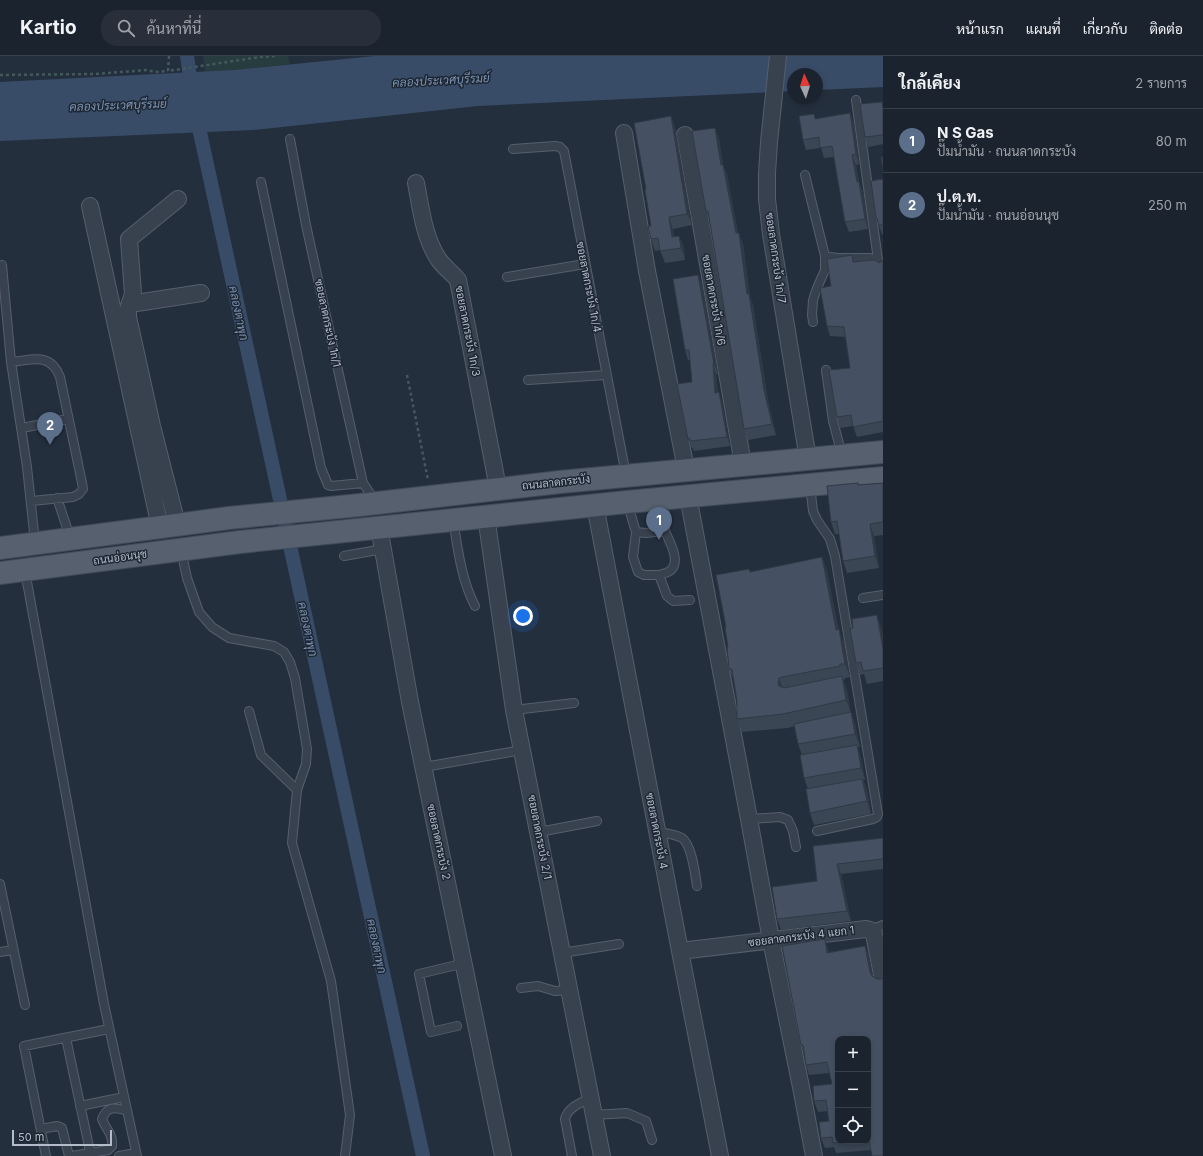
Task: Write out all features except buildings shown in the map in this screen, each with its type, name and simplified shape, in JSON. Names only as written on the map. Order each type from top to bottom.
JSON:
[{"type":"main road","name":"ถนนลาดกระบัง","points":[[168,525],[368,504],[498,488],[686,469],[883,452]]},
{"type":"main road","points":[[369,528],[883,478]]},
{"type":"main road","points":[[0,548],[168,525]]},
{"type":"main road","name":"ถนนอ่อนนุช","points":[[0,574],[240,542],[369,528]]},
{"type":"street","name":"ซอยลาดกระบัง 1ก/7","points":[[778,56],[769,142],[768,199],[771,234],[808,459]]},
{"type":"street","points":[[624,133],[647,271],[686,469]]},
{"type":"street","name":"ซอยลาดกระบัง 1ก/6","points":[[685,135],[743,464]]},
{"type":"street","name":"ซอยลาดกระบัง 1ก/3","points":[[416,183],[430,244],[443,265],[458,280],[498,488]]},
{"type":"street","points":[[168,525],[152,426],[128,317],[133,294],[129,239],[178,199]]},
{"type":"street","points":[[90,206],[168,525]]},
{"type":"street","points":[[130,304],[201,293]]},
{"type":"street","points":[[688,496],[771,940],[814,1156]]},
{"type":"street","name":"ซอยลาดกระบัง 4","points":[[595,505],[720,1156]]},
{"type":"street","name":"ซอยลาดกระบัง 2/1","points":[[486,516],[514,710],[602,1156]]},
{"type":"street","name":"ซอยลาดกระบัง 2","points":[[369,528],[383,549],[410,702],[465,963],[503,1156]]},
{"type":"street","name":"ซอยลาดกระบัง 4 แยก 1","points":[[680,951],[877,927],[874,934],[883,980]]},
{"type":"lane","points":[[856,100],[878,260],[883,268]]},
{"type":"lane","name":"ซอยลาดกระบัง 1ก/1","points":[[290,140],[306,225],[368,504]]},
{"type":"lane","name":"ซอยลาดกระบัง 1ก/4","points":[[512,149],[555,146],[560,147],[564,151],[626,475]]},
{"type":"lane","points":[[805,176],[824,256],[825,270],[813,300],[813,322]]},
{"type":"lane","points":[[261,182],[321,468],[328,485],[363,483]]},
{"type":"lane","points":[[824,256],[837,258],[869,258],[878,260]]},
{"type":"lane","points":[[507,277],[585,264]]},
{"type":"lane","points":[[2,265],[11,362],[28,467],[35,543]]},
{"type":"lane","points":[[11,362],[42,359],[53,364],[60,377],[82,489],[79,494],[31,501]]},
{"type":"lane","points":[[826,370],[834,421],[843,456]]},
{"type":"lane","points":[[528,380],[606,375]]},
{"type":"lane","points":[[22,428],[68,420]]},
{"type":"lane","points":[[810,485],[813,511],[817,520],[830,539],[835,556],[857,718],[870,785],[878,814],[874,819],[867,821],[817,831]]},
{"type":"lane","points":[[56,498],[71,538]]},
{"type":"lane","points":[[627,502],[636,532],[633,558],[638,572],[644,575],[659,575],[669,571],[674,566],[675,559],[665,531],[664,499]]},
{"type":"lane","points":[[453,519],[464,578],[475,606]]},
{"type":"lane","points":[[636,532],[646,533],[665,531]]},
{"type":"lane","points":[[344,556],[383,549]]},
{"type":"lane","points":[[180,550],[187,578],[199,612],[212,627],[229,638],[274,646],[284,652],[290,662],[295,678],[307,749],[306,764],[297,790],[292,843],[331,981],[350,1115],[345,1156]]},
{"type":"lane","points":[[25,570],[110,1029],[136,1154],[119,1156]]},
{"type":"lane","points":[[659,575],[667,596],[673,601],[690,600]]},
{"type":"lane","points":[[863,598],[883,595]]},
{"type":"lane","points":[[514,710],[574,703]]},
{"type":"lane","points":[[249,711],[261,755],[297,790]]},
{"type":"lane","points":[[424,767],[522,750]]},
{"type":"lane","points":[[749,819],[780,817],[788,820],[793,831],[796,847]]},
{"type":"lane","points":[[539,832],[597,821]]},
{"type":"lane","points":[[657,832],[671,834],[683,839],[692,857],[697,886]]},
{"type":"lane","points":[[0,884],[25,1005]]},
{"type":"lane","points":[[562,953],[619,944]]},
{"type":"lane","points":[[0,952],[13,950]]},
{"type":"lane","points":[[457,1026],[431,1032],[419,974],[465,963]]},
{"type":"lane","points":[[521,988],[538,986],[554,991],[569,990]]},
{"type":"lane","points":[[46,1156],[24,1046],[110,1029]]},
{"type":"lane","points":[[66,1038],[90,1155]]},
{"type":"lane","points":[[80,1106],[124,1097]]},
{"type":"lane","points":[[572,1156],[565,1119],[566,1113],[590,1098]]},
{"type":"lane","points":[[72,1156],[90,1155],[108,1150],[112,1146],[113,1140],[110,1131],[104,1125],[102,1120],[105,1113],[114,1108],[127,1111]]},
{"type":"lane","points":[[594,1115],[627,1113],[646,1121],[652,1140]]},
{"type":"lane","points":[[41,1129],[57,1126],[62,1128],[69,1156]]},
{"type":"path","points":[[168,71],[169,56]]},
{"type":"path","points":[[0,75],[96,74],[147,70],[155,72],[260,57],[277,56]]},
{"type":"path","points":[[407,375],[428,482]]},
{"type":"green space","points":[[203,56],[288,56],[290,64],[205,72]]},
{"type":"water","name":"คลองประเวศบุรีรมย์","points":[[375,56],[883,56],[883,87],[823,90],[823,68],[787,68],[787,91],[478,106],[253,130],[0,141],[0,82],[234,70]]},
{"type":"waterway","points":[[187,56],[192,91]]},
{"type":"waterway","name":"คลองตาพุก","points":[[196,114],[423,1156]]},
{"type":"place","name":"ป.ต.ท.","points":[[50,445]]},
{"type":"place","name":"N S Gas","points":[[659,540]]}]
